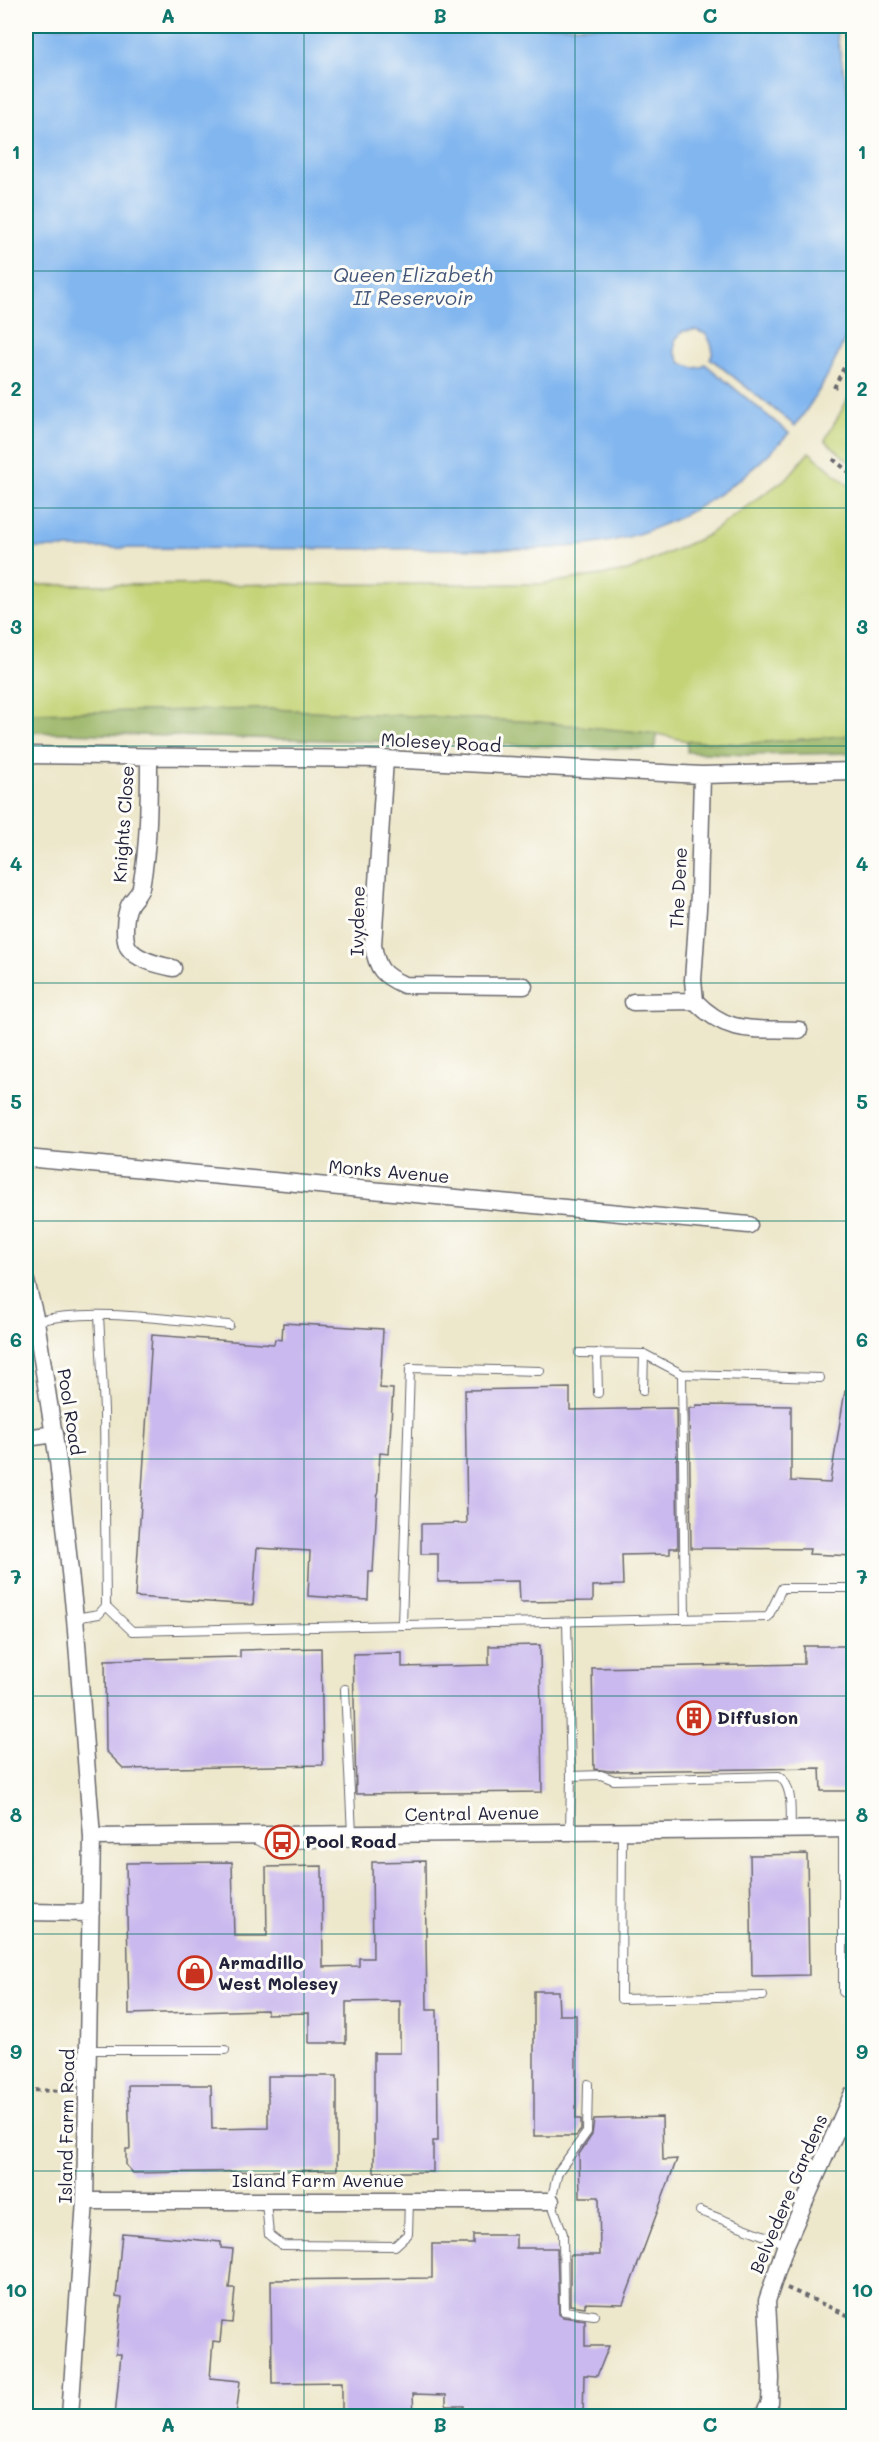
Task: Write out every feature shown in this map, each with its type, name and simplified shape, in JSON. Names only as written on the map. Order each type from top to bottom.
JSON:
[{"type":"street","name":"Molesey Road","points":[[26,755],[385,759],[702,775],[854,771]]},
{"type":"street","name":"Knights Close","points":[[149,758],[141,890],[128,906],[125,931],[128,947],[137,955],[153,964],[173,968]]},
{"type":"street","name":"Ivydene","points":[[385,759],[373,945],[376,964],[387,978],[404,985],[524,986]]},
{"type":"street","name":"The Dene","points":[[695,1001],[693,980],[699,894],[702,775]]},
{"type":"street","points":[[633,1002],[695,1001],[710,1017],[732,1028],[799,1030]]},
{"type":"street","name":"Monks Avenue","points":[[26,1158],[749,1225]]},
{"type":"street","name":"Pool Road","points":[[26,1281],[36,1321],[55,1434],[75,1618],[92,1837]]},
{"type":"street","points":[[26,1438],[55,1434]]},
{"type":"street","name":"Central Avenue","points":[[92,1837],[848,1829]]},
{"type":"street","name":"Island Farm Road","points":[[70,2416],[85,2201],[92,1837]]},
{"type":"street","points":[[26,1912],[92,1913]]},
{"type":"street","name":"Belvedere Gardens","points":[[763,2416],[770,2403],[771,2378],[766,2301],[786,2244],[853,2095]]},
{"type":"street","name":"Island Farm Avenue","points":[[85,2201],[551,2201]]},
{"type":"lane","points":[[36,1321],[71,1314],[229,1325]]},
{"type":"lane","points":[[75,1618],[99,1614],[106,1606],[104,1410],[99,1315]]},
{"type":"lane","points":[[579,1353],[644,1354],[682,1374],[820,1378]]},
{"type":"lane","points":[[597,1353],[598,1393]]},
{"type":"lane","points":[[643,1391],[644,1354]]},
{"type":"lane","points":[[402,1625],[410,1368],[540,1371]]},
{"type":"lane","points":[[682,1374],[685,1619]]},
{"type":"lane","points":[[106,1606],[132,1631],[567,1622],[768,1617],[782,1588],[854,1588]]},
{"type":"lane","points":[[567,1622],[571,1776],[570,1833]]},
{"type":"lane","points":[[345,1689],[352,1834]]},
{"type":"lane","points":[[571,1776],[601,1775],[614,1780],[779,1776],[786,1781],[789,1792],[791,1831]]},
{"type":"lane","points":[[848,1829],[843,1992],[854,1999]]},
{"type":"lane","points":[[622,1832],[621,1999],[763,1996]]},
{"type":"lane","points":[[260,1834],[258,1841],[267,1845],[365,1841],[372,1834]]},
{"type":"lane","points":[[87,2050],[225,2050]]},
{"type":"lane","points":[[588,2084],[586,2132],[558,2172],[551,2201],[563,2234],[564,2311],[594,2315]]},
{"type":"lane","points":[[266,2201],[269,2235],[282,2245],[395,2246],[408,2234],[409,2201]]},
{"type":"lane","points":[[700,2211],[786,2244]]},
{"type":"path","points":[[843,26],[854,77]]},
{"type":"path","points":[[834,388],[854,346]]},
{"type":"path","points":[[833,459],[854,476]]},
{"type":"path","points":[[26,2090],[87,2092]]},
{"type":"path","points":[[773,2281],[854,2318]]},
{"type":"green space","points":[[853,390],[853,465],[825,440]]},
{"type":"green space","points":[[809,452],[853,489],[853,735],[741,744],[687,741],[658,734],[538,722],[269,709],[26,713],[26,585],[541,584],[628,571],[706,536],[788,477]]},
{"type":"green space","points":[[269,709],[538,722],[658,734],[654,749],[26,732],[26,713]]},
{"type":"green space","points":[[853,735],[853,753],[748,755],[687,752],[687,741],[741,744]]},
{"type":"water","name":"Queen Elizabeth II Reservoir","points":[[26,26],[835,26],[853,119],[854,313],[849,328],[829,372],[795,426],[710,358],[711,343],[706,334],[695,330],[683,331],[675,340],[675,352],[681,363],[694,368],[705,364],[789,433],[749,472],[704,504],[654,528],[627,537],[592,544],[535,549],[26,548]]},
{"type":"building","points":[[283,1323],[383,1329],[380,1388],[393,1389],[389,1454],[380,1453],[373,1572],[369,1572],[368,1600],[308,1596],[310,1551],[257,1548],[253,1605],[135,1597],[152,1335],[274,1344],[275,1339],[282,1340]]},
{"type":"building","points":[[570,1388],[570,1410],[676,1408],[678,1548],[670,1548],[670,1554],[622,1555],[623,1585],[593,1586],[593,1601],[520,1602],[519,1581],[438,1582],[438,1554],[421,1554],[421,1524],[467,1523],[465,1390]]},
{"type":"building","points":[[845,1391],[854,1392],[854,1556],[809,1554],[810,1549],[691,1548],[689,1408],[696,1408],[696,1405],[791,1406],[791,1481],[830,1483]]},
{"type":"building","points":[[540,1645],[542,1792],[356,1794],[353,1654],[402,1653],[402,1667],[489,1665],[489,1646]]},
{"type":"building","name":"Diffusion","points":[[804,1646],[854,1646],[854,1791],[821,1791],[820,1768],[609,1771],[594,1769],[592,1668],[804,1664]]},
{"type":"building","points":[[321,1648],[323,1765],[124,1769],[106,1751],[105,1660],[240,1657],[240,1650]]},
{"type":"building","points":[[807,1854],[809,1975],[752,1976],[750,1855]]},
{"type":"building","points":[[425,1861],[427,2010],[437,2010],[438,2141],[433,2141],[433,2172],[374,2172],[374,2053],[400,2053],[400,2001],[346,2002],[346,2043],[309,2043],[309,2013],[267,2014],[267,2010],[129,2014],[126,1863],[232,1862],[234,1936],[267,1936],[266,1867],[322,1866],[323,1967],[359,1966],[359,1958],[373,1958],[372,1862]]},
{"type":"building","points":[[534,1991],[558,1991],[559,2015],[576,2015],[576,2119],[581,2119],[581,2130],[576,2136],[534,2136]]},
{"type":"building","points":[[268,2076],[337,2076],[337,2170],[133,2173],[126,2165],[126,2149],[130,2149],[128,2085],[211,2085],[212,2129],[268,2128]]},
{"type":"building","points":[[662,2117],[663,2160],[677,2159],[623,2304],[585,2303],[585,2307],[570,2305],[570,2255],[600,2255],[599,2197],[580,2197],[579,2154],[592,2135],[594,2119]]},
{"type":"building","points":[[122,2233],[221,2242],[221,2248],[233,2249],[229,2288],[235,2288],[232,2323],[222,2322],[220,2342],[213,2341],[210,2378],[240,2381],[236,2416],[115,2416],[121,2354],[116,2354],[122,2298],[116,2297]]},
{"type":"building","points":[[473,2235],[516,2235],[516,2248],[557,2248],[559,2314],[563,2317],[585,2320],[585,2346],[609,2346],[597,2376],[584,2375],[583,2416],[464,2416],[464,2406],[446,2406],[446,2395],[413,2394],[414,2416],[342,2416],[342,2382],[272,2383],[271,2280],[432,2278],[432,2244],[473,2244]]},
{"type":"place","name":"Diffusion","points":[[694,1718]]},
{"type":"place","name":"Pool Road","points":[[282,1842]]},
{"type":"place","name":"Armadillo West Molesey","points":[[195,1973]]}]
